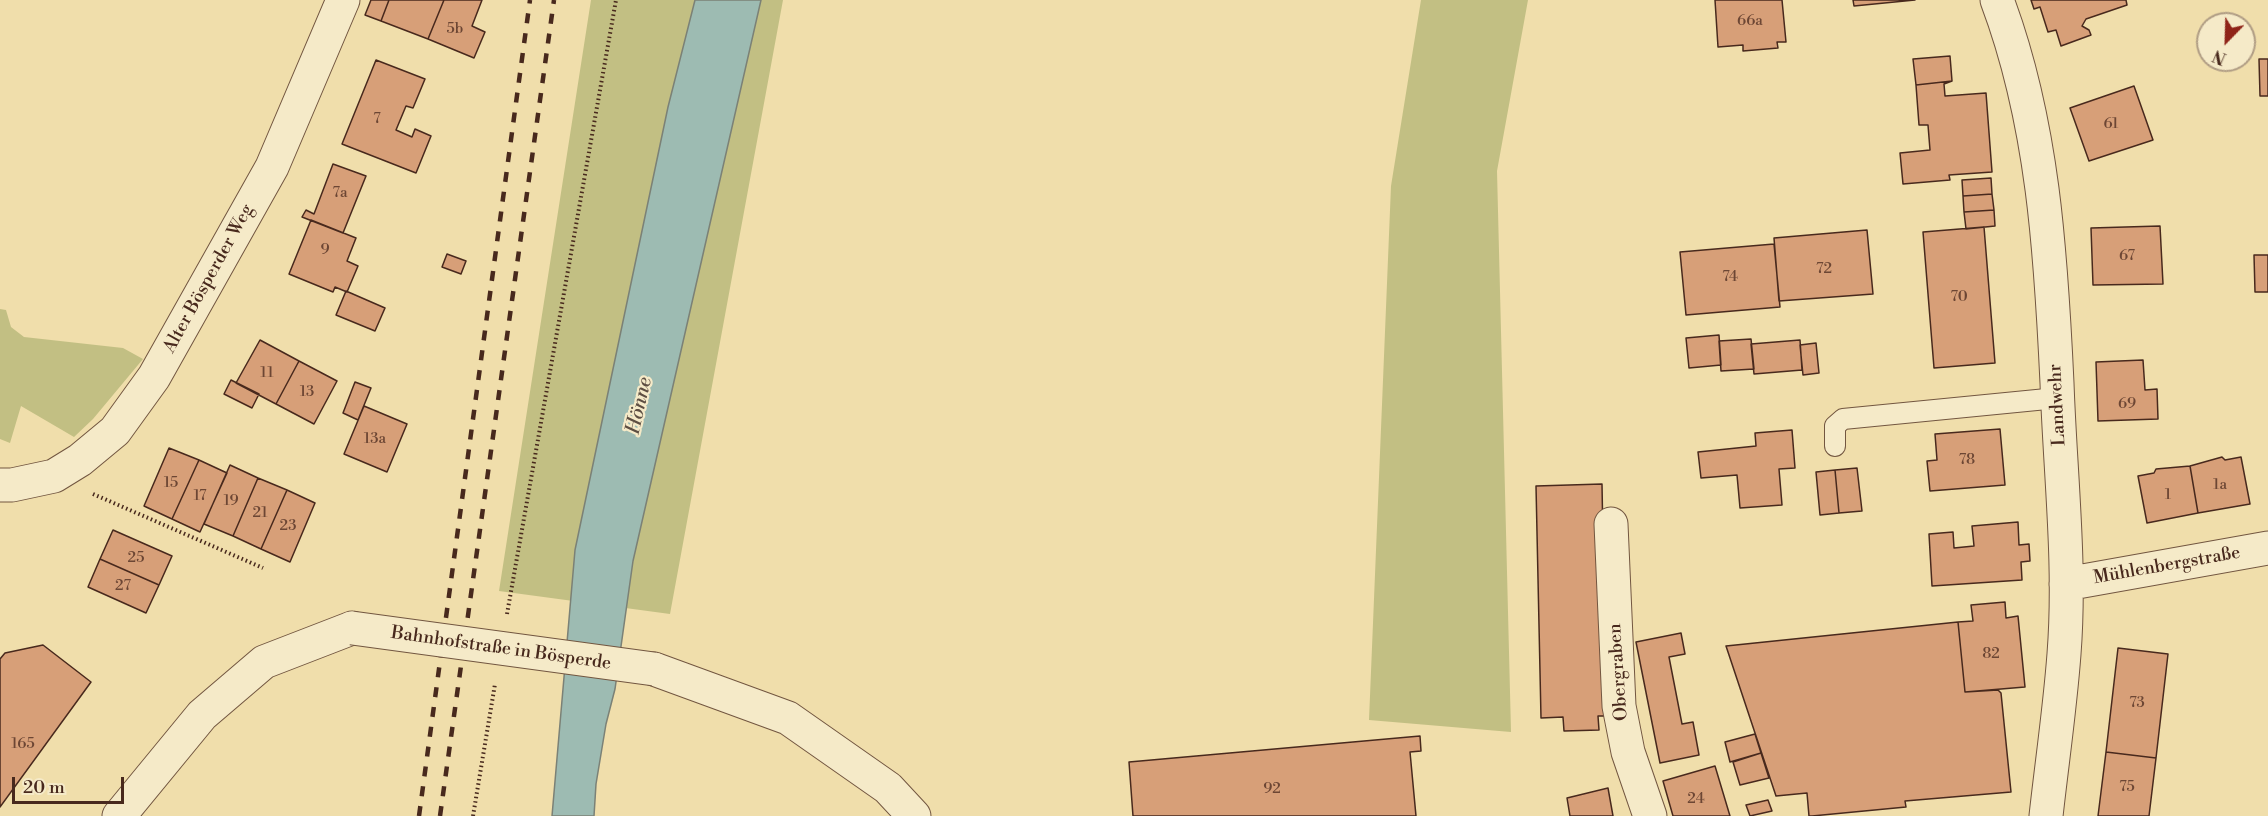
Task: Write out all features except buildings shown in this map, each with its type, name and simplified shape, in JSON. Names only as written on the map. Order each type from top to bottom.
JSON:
[{"type":"street","name":"Alter Bösperder Weg","points":[[0,485],[34,481],[66,470],[115,431],[154,377],[272,167],[344,0]]},
{"type":"street","name":"Landwehr","points":[[1997,0],[2027,104],[2044,190],[2054,311],[2066,584],[2064,653],[2046,816]]},
{"type":"street","name":"Obergraben","points":[[1611,524],[1619,706],[1628,752],[1650,816]]},
{"type":"street","name":"Mühlenbergstraße","points":[[2066,584],[2268,548]]},
{"type":"street","name":"Bahnhofstraße in Bösperde","points":[[119,816],[202,715],[264,662],[352,628],[654,669],[788,718],[888,788],[914,816]]},
{"type":"lane","points":[[1835,446],[1835,426],[1843,419],[2057,398]]},
{"type":"path","points":[[507,618],[616,0]]},
{"type":"path","points":[[66,470],[91,493],[263,568]]},
{"type":"path","points":[[473,816],[496,677]]},
{"type":"shaded area","points":[[591,0],[783,0],[670,614],[499,591]]},
{"type":"shaded area","points":[[1421,0],[1528,0],[1497,171],[1511,732],[1369,720],[1391,186]]},
{"type":"shaded area","points":[[0,309],[6,310],[11,327],[24,337],[123,348],[143,359],[93,419],[74,437],[21,406],[10,443],[0,439]]},
{"type":"water","name":"Hönne","points":[[695,0],[761,0],[633,561],[615,689],[606,724],[596,784],[594,816],[552,816],[575,550],[668,107]]},
{"type":"railway","points":[[419,816],[530,0]]},
{"type":"railway","points":[[440,816],[554,0]]}]
